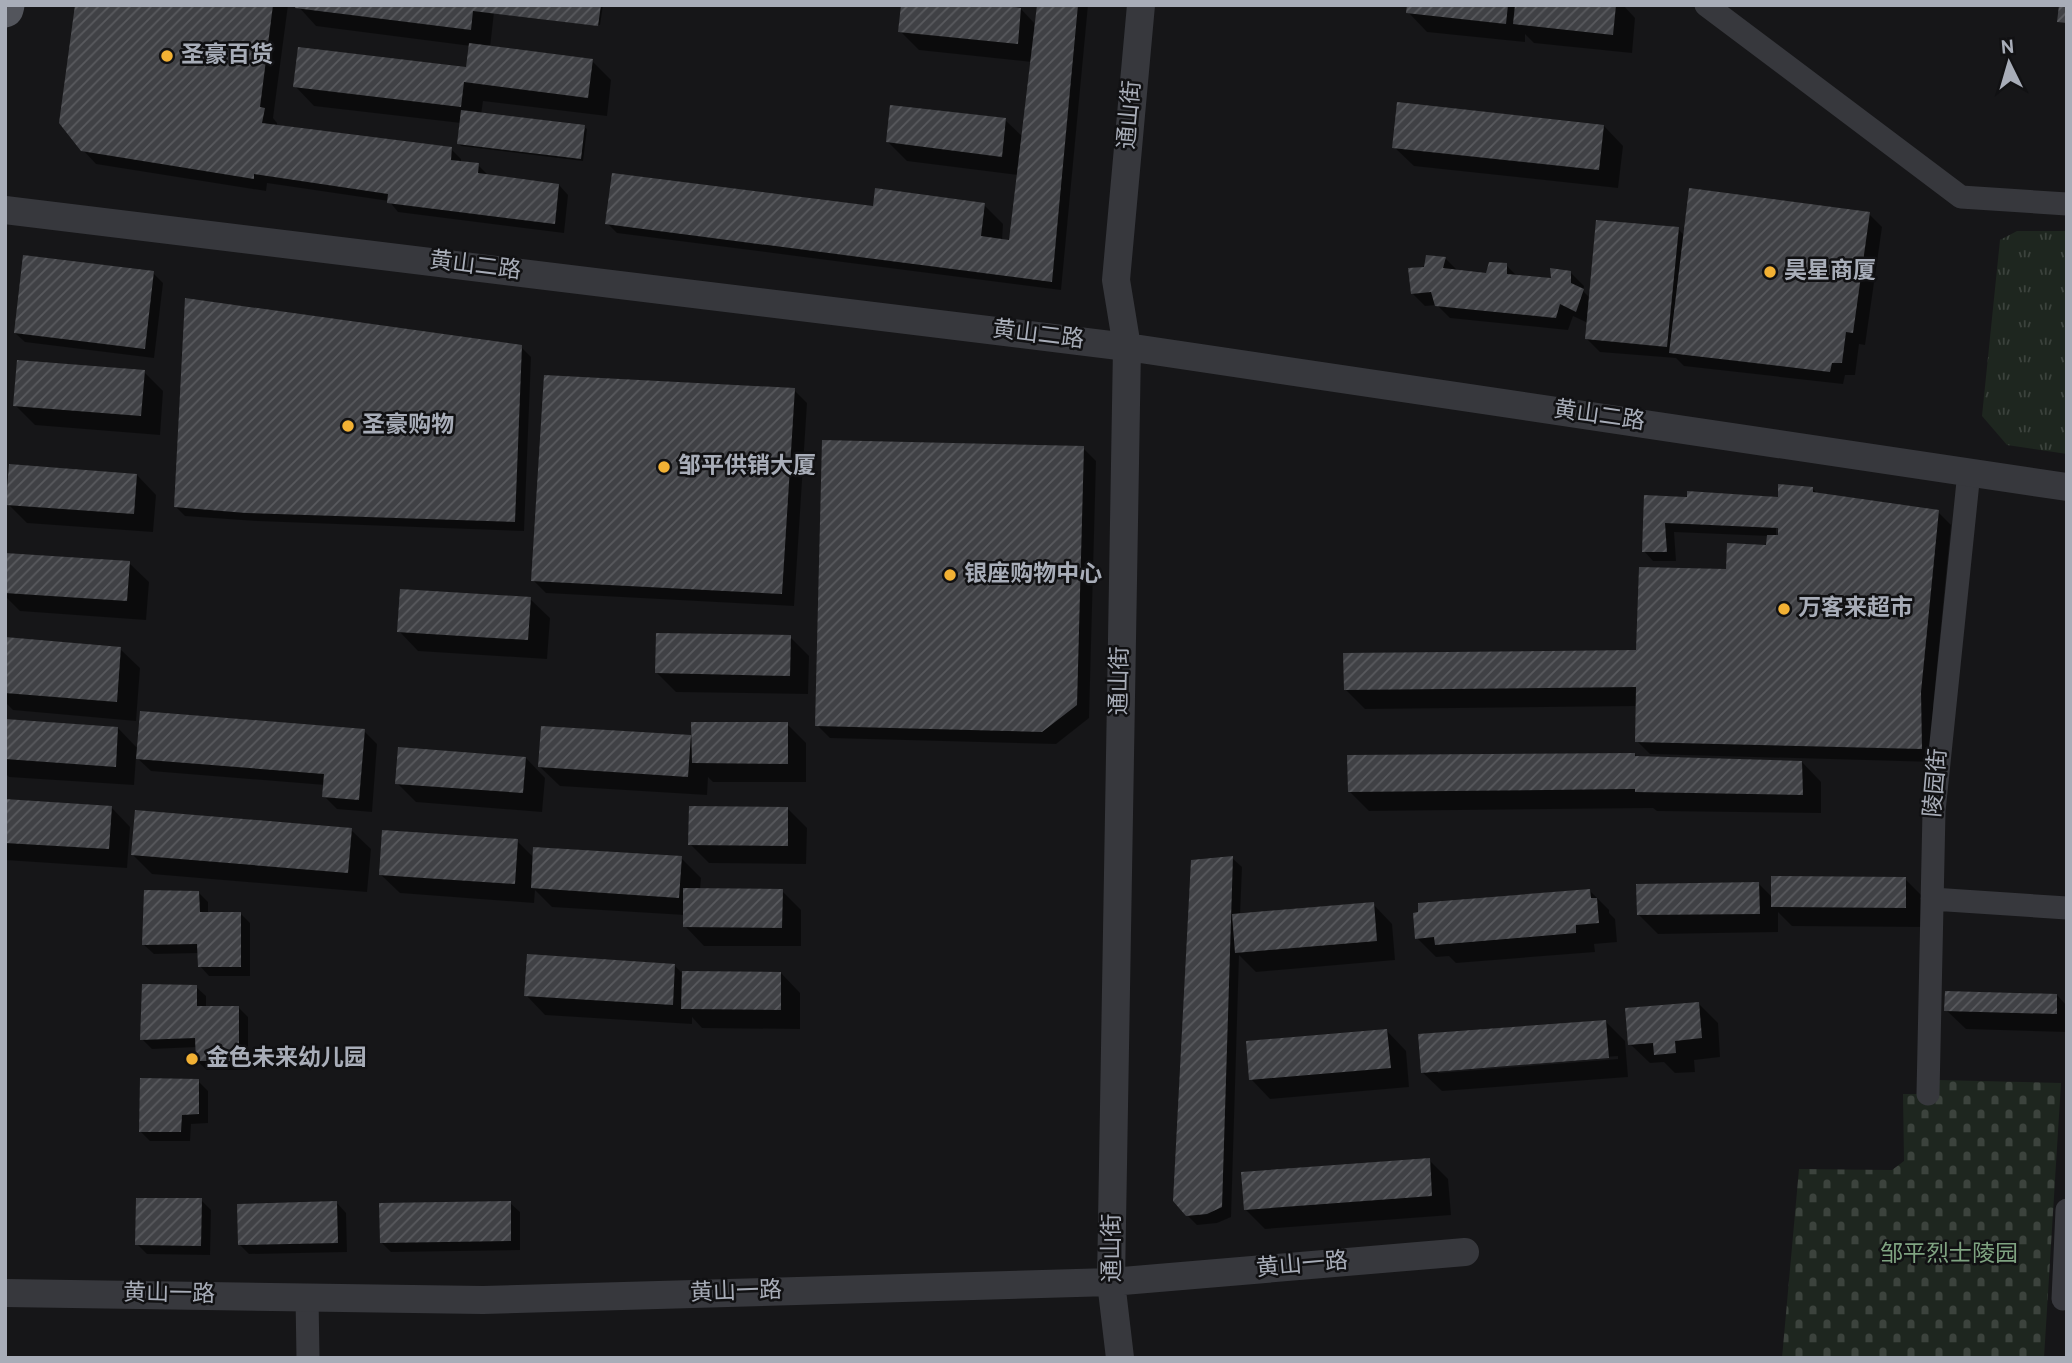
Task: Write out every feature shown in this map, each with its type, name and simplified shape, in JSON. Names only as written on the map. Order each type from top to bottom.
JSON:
[{"type":"street","name":"通山街","points":[[1120,1358],[1111,1282],[1127,346],[1116,280],[1141,5]]},
{"type":"street","points":[[1706,5],[1961,197],[2067,204]]},
{"type":"street","name":"黄山二路","points":[[5,210],[1127,346],[2067,487]]},
{"type":"street","name":"陵园街","points":[[1928,1094],[1934,811],[1969,472]]},
{"type":"street","points":[[1932,899],[2067,908]]},
{"type":"street","points":[[2063,1299],[2067,1210]]},
{"type":"street","name":"黄山一路","points":[[5,1293],[483,1300],[1111,1282],[1465,1252]]},
{"type":"street","points":[[307,1297],[308,1358]]},
{"type":"green space","points":[[2017,231],[2067,231],[2067,454],[2007,445],[1982,416],[2000,240]]},
{"type":"green space","name":"邹平烈士陵园","points":[[1938,1080],[2061,1083],[2044,1358],[1782,1358],[1799,1169],[1892,1170],[1904,1161],[1903,1094],[1928,1094]]},
{"type":"building","name":"圣豪百货","points":[[75,5],[273,5],[260,107],[265,108],[262,123],[452,147],[451,160],[479,163],[478,173],[559,184],[555,224],[387,203],[388,194],[254,174],[254,179],[81,151],[59,123]]},
{"type":"building","points":[[295,5],[601,5],[598,26],[473,11],[471,30],[295,8]]},
{"type":"building","points":[[901,5],[998,5],[1021,8],[1018,44],[898,32]]},
{"type":"building","points":[[1037,5],[1078,5],[1052,282],[605,224],[612,173],[873,206],[875,188],[985,203],[981,236],[1009,240]]},
{"type":"building","points":[[1407,5],[1508,5],[1506,24],[1406,13]]},
{"type":"building","points":[[1515,5],[1616,5],[1613,35],[1513,24]]},
{"type":"building","points":[[2059,5],[2067,5],[2067,23],[2057,22]]},
{"type":"building","points":[[469,43],[593,59],[588,98],[464,82],[461,107],[293,87],[298,47],[466,67]]},
{"type":"building","points":[[1397,102],[1604,125],[1599,170],[1392,148]]},
{"type":"building","points":[[890,105],[1006,118],[1002,157],[886,142]]},
{"type":"building","points":[[461,110],[585,125],[581,159],[457,144]]},
{"type":"building","name":"昊星商厦","points":[[1689,188],[1870,212],[1853,333],[1846,332],[1842,363],[1832,363],[1830,372],[1669,353]]},
{"type":"building","points":[[1596,220],[1679,227],[1667,347],[1585,339]]},
{"type":"building","points":[[23,255],[154,271],[145,349],[14,333]]},
{"type":"building","points":[[1426,255],[1446,257],[1443,268],[1486,273],[1489,262],[1507,263],[1507,274],[1551,278],[1550,268],[1571,271],[1571,283],[1584,289],[1576,312],[1560,304],[1556,318],[1435,306],[1431,292],[1411,294],[1408,268],[1424,267]]},
{"type":"building","name":"圣豪购物","points":[[185,298],[522,345],[515,522],[246,513],[174,507]]},
{"type":"building","points":[[17,360],[145,370],[141,416],[13,406]]},
{"type":"building","name":"邹平供销大厦","points":[[544,375],[795,388],[782,594],[531,581]]},
{"type":"building","name":"银座购物中心","points":[[822,440],[1084,446],[1077,705],[1042,732],[815,726]]},
{"type":"building","points":[[9,464],[137,474],[134,514],[6,505]]},
{"type":"building","name":"万客来超市","points":[[1778,484],[1813,487],[1813,492],[1939,510],[1921,692],[1922,749],[1635,742],[1636,687],[1344,690],[1343,653],[1636,650],[1639,567],[1726,569],[1727,543],[1766,545],[1767,535],[1778,535],[1778,528],[1665,523],[1667,552],[1642,552],[1644,495],[1687,497],[1687,491],[1778,497]]},
{"type":"building","points":[[5,553],[130,561],[127,601],[5,593]]},
{"type":"building","points":[[400,589],[531,597],[528,640],[397,632]]},
{"type":"building","points":[[656,633],[791,635],[790,676],[655,673]]},
{"type":"building","points":[[5,637],[121,647],[117,702],[5,693]]},
{"type":"building","points":[[140,711],[365,729],[359,800],[322,797],[324,774],[136,759]]},
{"type":"building","points":[[5,719],[118,727],[116,767],[5,759]]},
{"type":"building","points":[[691,722],[788,722],[788,764],[692,763]]},
{"type":"building","points":[[541,726],[691,735],[688,777],[538,767]]},
{"type":"building","points":[[398,747],[526,757],[523,793],[395,784]]},
{"type":"building","points":[[1635,753],[1635,756],[1802,761],[1803,795],[1635,792],[1635,789],[1348,792],[1347,755]]},
{"type":"building","points":[[5,799],[112,806],[109,849],[5,843]]},
{"type":"building","points":[[689,806],[788,807],[788,846],[688,845]]},
{"type":"building","points":[[135,810],[352,828],[348,873],[131,855]]},
{"type":"building","points":[[382,830],[518,839],[515,884],[379,875]]},
{"type":"building","points":[[533,847],[682,856],[679,898],[531,888]]},
{"type":"building","points":[[1233,856],[1222,1207],[1207,1214],[1186,1216],[1173,1201],[1191,860]]},
{"type":"building","points":[[1771,876],[1906,877],[1906,908],[1771,907]]},
{"type":"building","points":[[1759,882],[1760,914],[1637,915],[1636,884]]},
{"type":"building","points":[[683,888],[783,889],[782,928],[683,927]]},
{"type":"building","points":[[1590,889],[1591,898],[1597,898],[1599,923],[1576,925],[1576,933],[1435,945],[1434,937],[1415,939],[1413,913],[1418,912],[1418,903]]},
{"type":"building","points":[[144,890],[199,891],[200,912],[241,912],[241,967],[198,967],[197,944],[142,945]]},
{"type":"building","points":[[1374,902],[1377,941],[1235,953],[1232,914]]},
{"type":"building","points":[[527,954],[675,964],[673,1005],[524,996]]},
{"type":"building","points":[[682,971],[781,972],[781,1010],[681,1009]]},
{"type":"building","points":[[142,984],[197,985],[197,1006],[239,1006],[239,1061],[196,1061],[195,1038],[140,1040]]},
{"type":"building","points":[[1945,991],[2057,994],[2057,1014],[1944,1011]]},
{"type":"building","points":[[1699,1002],[1702,1038],[1675,1041],[1676,1053],[1654,1055],[1653,1043],[1628,1045],[1625,1008]]},
{"type":"building","points":[[1606,1020],[1609,1058],[1421,1073],[1418,1034]]},
{"type":"building","points":[[1387,1029],[1391,1068],[1249,1080],[1246,1041]]},
{"type":"building","points":[[140,1078],[199,1079],[199,1114],[182,1115],[181,1132],[139,1132]]},
{"type":"building","points":[[1430,1158],[1432,1196],[1244,1210],[1241,1172]]},
{"type":"building","points":[[136,1198],[202,1198],[201,1246],[135,1245]]},
{"type":"building","points":[[337,1201],[338,1243],[238,1245],[237,1204]]},
{"type":"building","points":[[511,1201],[511,1241],[380,1243],[379,1203]]},
{"type":"place","name":"圣豪百货","points":[[167,56]]},
{"type":"place","name":"昊星商厦","points":[[1770,272]]},
{"type":"place","name":"圣豪购物","points":[[348,426]]},
{"type":"place","name":"邹平供销大厦","points":[[664,467]]},
{"type":"place","name":"银座购物中心","points":[[950,575]]},
{"type":"place","name":"万客来超市","points":[[1784,609]]},
{"type":"place","name":"金色未来幼儿园","points":[[192,1059]]}]
